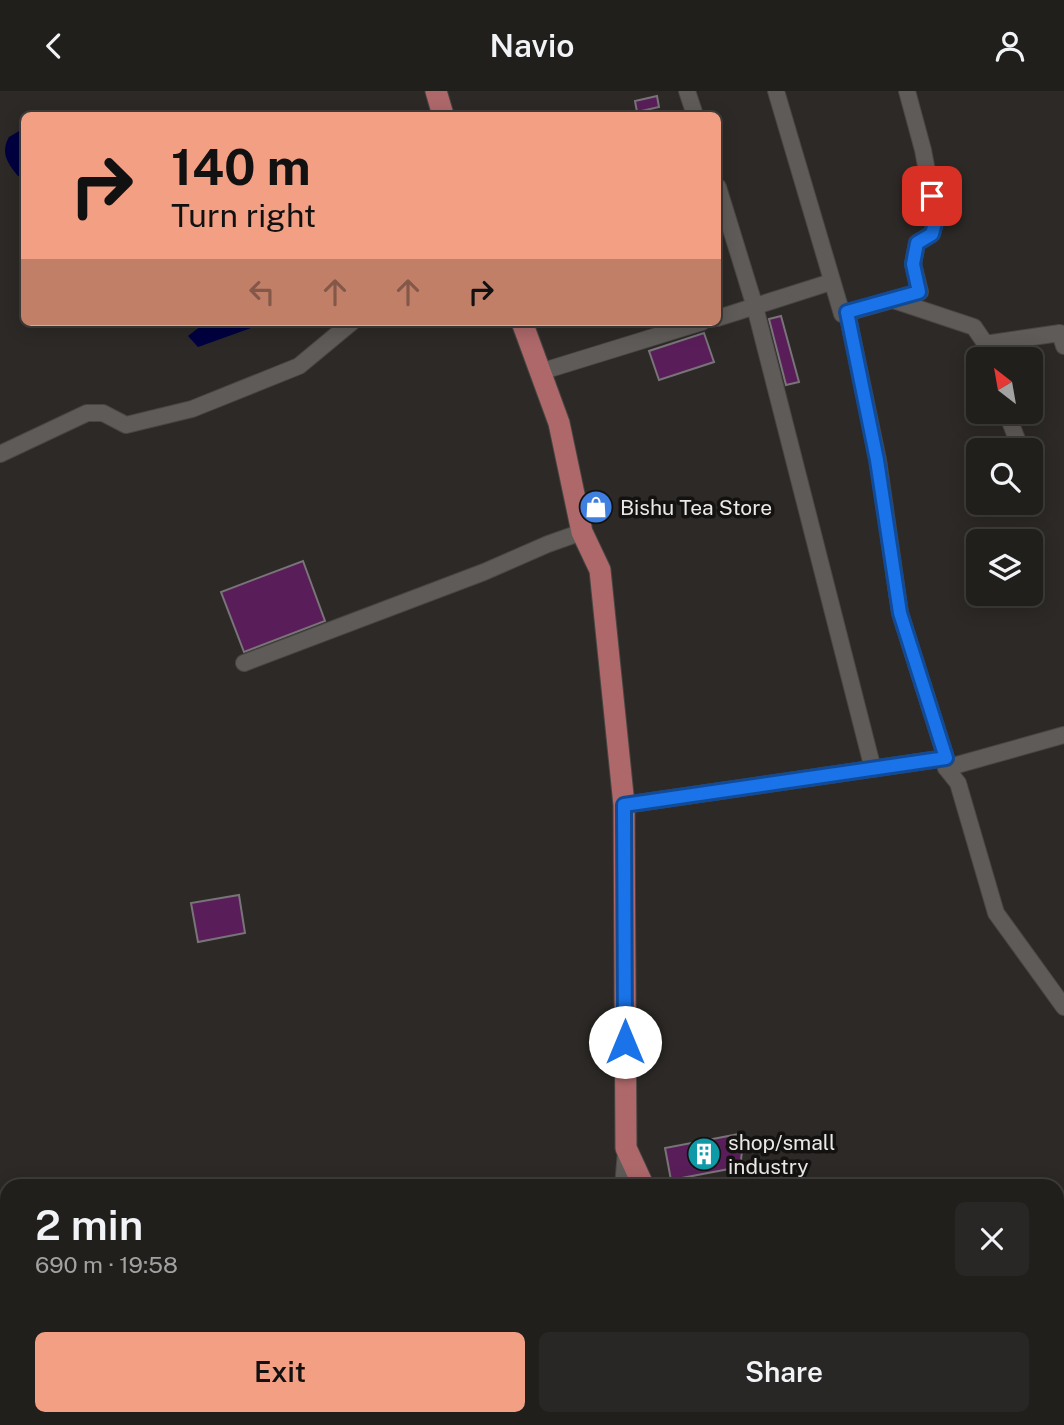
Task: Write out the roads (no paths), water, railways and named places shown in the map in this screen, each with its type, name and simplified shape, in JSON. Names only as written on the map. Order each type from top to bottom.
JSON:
[{"type":"main road","points":[[436,91],[442,112]]},
{"type":"main road","points":[[524,326],[559,423],[582,532],[600,571],[624,805],[626,1148],[640,1179]]},
{"type":"street","points":[[687,91],[694,112]]},
{"type":"street","points":[[776,91],[842,314],[919,292],[913,264],[917,243],[932,234],[936,219],[923,150],[907,91]]},
{"type":"street","points":[[721,197],[755,307],[873,769]]},
{"type":"street","points":[[721,317],[831,282]]},
{"type":"street","points":[[892,300],[974,327],[986,347]]},
{"type":"street","points":[[847,312],[877,460],[900,613],[946,763],[958,783],[996,913],[1064,1007]]},
{"type":"street","points":[[0,453],[87,413],[103,414],[126,425],[192,409],[299,366],[347,326]]},
{"type":"street","points":[[541,372],[665,327]]},
{"type":"street","points":[[1005,347],[1060,333],[1064,346]]},
{"type":"street","points":[[244,663],[582,532]]},
{"type":"street","points":[[624,805],[873,769],[946,763],[1064,735]]},
{"type":"street","points":[[624,1179],[626,1148]]},
{"type":"place","name":"Bishu Tea Store","points":[[596,507]]},
{"type":"place","name":"shop/small industry","points":[[704,1154]]}]
